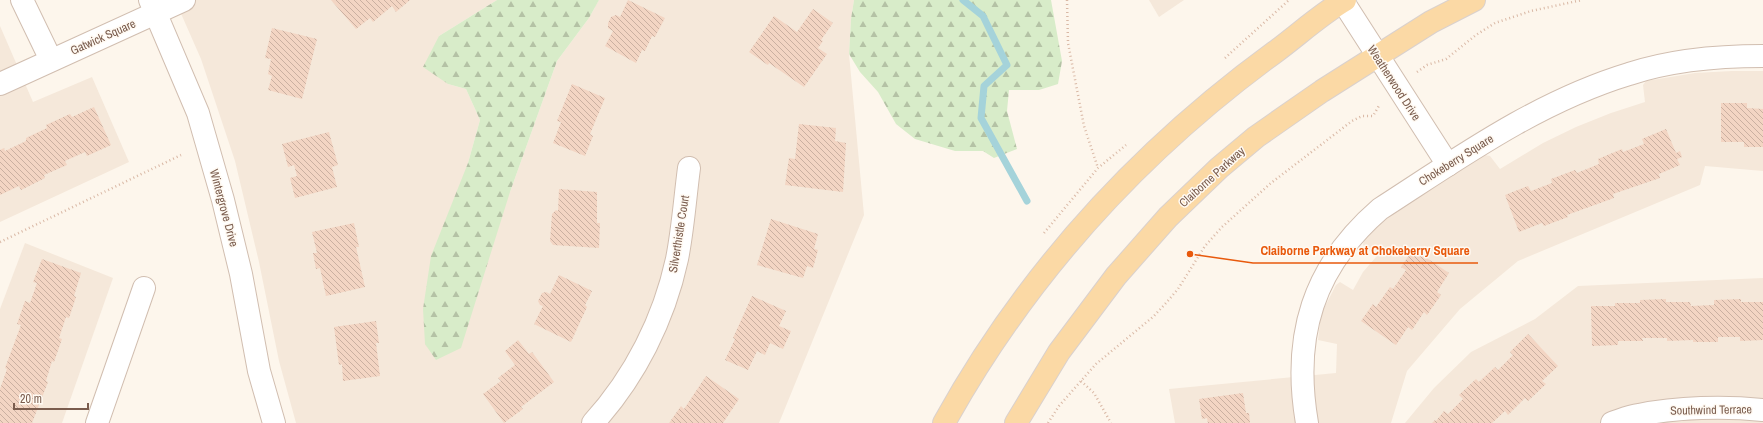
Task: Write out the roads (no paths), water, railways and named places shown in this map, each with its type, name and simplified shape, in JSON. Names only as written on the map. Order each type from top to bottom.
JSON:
[{"type":"main road","points":[[944,423],[986,350],[1030,290],[1072,237],[1115,191],[1168,139],[1229,85],[1344,0]]},
{"type":"main road","name":"Claiborne Parkway","points":[[1016,423],[1064,346],[1116,276],[1168,217],[1219,168],[1256,137],[1322,91],[1431,22],[1474,0]]},
{"type":"street","points":[[22,0],[51,60]]},
{"type":"street","name":"Gatwick Square","points":[[0,84],[51,60],[153,7],[184,0]]},
{"type":"street","name":"Weatherwood Drive","points":[[1344,0],[1377,56],[1448,165]]},
{"type":"street","name":"Wintergrove Drive","points":[[153,7],[198,113],[221,192],[241,274],[259,371],[274,423]]},
{"type":"street","name":"Chokeberry Square","points":[[1306,423],[1301,368],[1303,347],[1311,308],[1327,270],[1338,253],[1364,222],[1374,213],[1486,140],[1538,111],[1583,91],[1629,74],[1677,63],[1730,56],[1763,56]]},
{"type":"street","name":"Silverthistle Court","points":[[593,423],[606,409],[631,375],[652,336],[666,299],[677,258],[689,168]]},
{"type":"street","points":[[97,423],[144,288]]},
{"type":"street","name":"Southwind Terrace","points":[[1612,423],[1637,415],[1674,410],[1749,408],[1763,410]]},
{"type":"waterway","points":[[963,0],[983,16],[1007,65],[984,86],[981,118],[1027,201]]},
{"type":"place","name":"Claiborne Parkway at Chokeberry Square","points":[[1190,254]]}]
